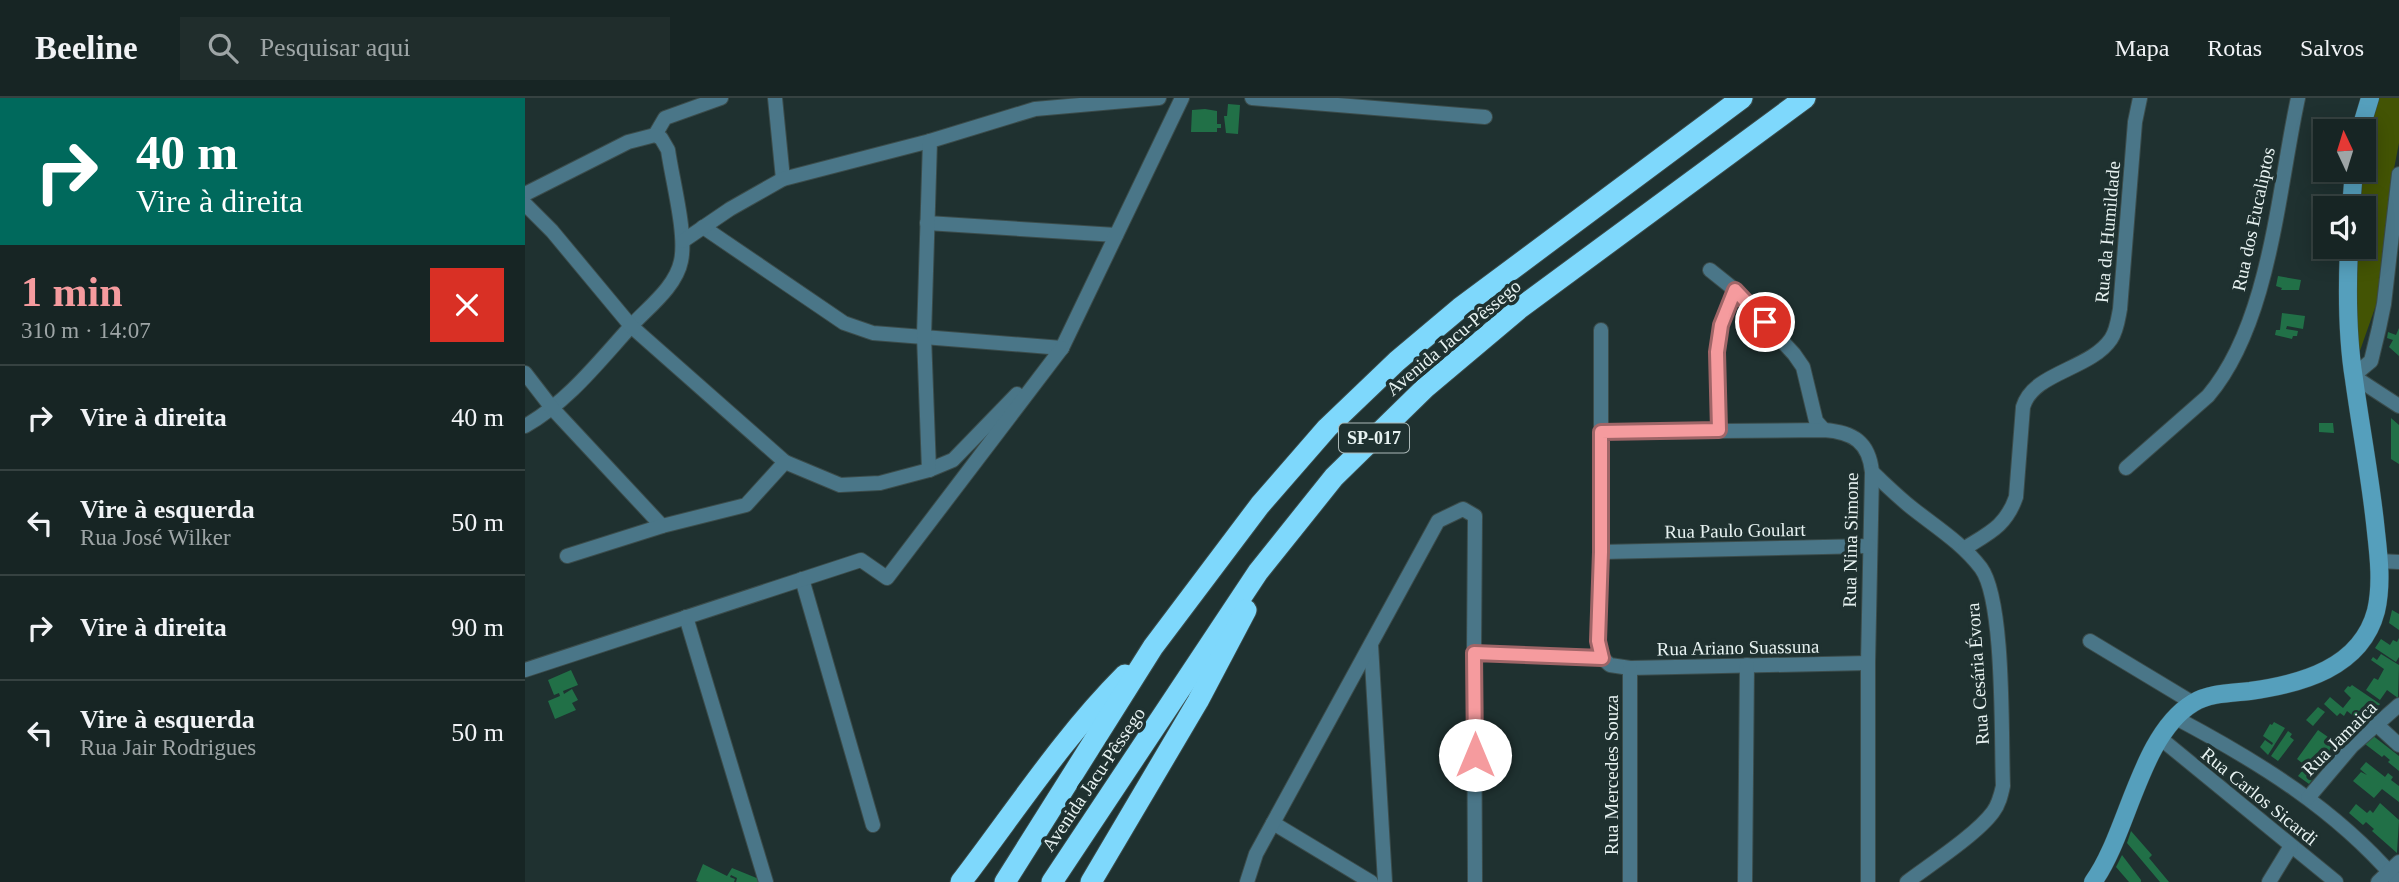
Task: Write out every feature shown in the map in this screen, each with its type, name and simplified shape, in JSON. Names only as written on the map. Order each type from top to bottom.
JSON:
[{"type":"highway","name":"Avenida Jacu-Pêssego","points":[[1005,882],[1153,647],[1260,505],[1327,428],[1397,361],[1460,308],[1742,98]]},
{"type":"highway","name":"Avenida Jacu-Pêssego","points":[[1052,882],[1258,572],[1334,477],[1425,388],[1520,308],[1805,98]]},
{"type":"highway","points":[[1091,882],[1233,638],[1245,614],[1258,572]]},
{"type":"highway","points":[[961,882],[1105,695],[1153,647]]},
{"type":"main road","points":[[2363,119],[2369,98]]},
{"type":"main road","points":[[2093,882],[2115,839],[2148,758],[2176,718],[2193,703],[2213,696],[2278,687],[2327,671],[2347,658],[2366,634],[2375,611],[2379,561],[2368,465],[2353,376],[2347,288],[2348,259]]},
{"type":"street","points":[[655,135],[665,118],[721,98]]},
{"type":"street","points":[[775,98],[783,179]]},
{"type":"street","points":[[683,241],[730,209],[783,179],[930,141],[1035,109],[1100,101],[1159,98]]},
{"type":"street","points":[[525,670],[861,560],[887,578],[1062,348],[1182,98]]},
{"type":"street","points":[[1252,98],[1485,117]]},
{"type":"street","name":"Rua da Humildade","points":[[1965,548],[1997,528],[2006,520],[2012,509],[2016,497],[2026,397],[2031,390],[2099,351],[2111,340],[2117,326],[2135,122],[2140,98]]},
{"type":"street","name":"Rua dos Eucaliptos","points":[[2126,468],[2208,396],[2220,382],[2234,355],[2260,285],[2275,228],[2298,98]]},
{"type":"street","points":[[525,194],[628,142],[655,135],[661,138],[668,150],[683,241],[683,257],[674,280],[599,364],[552,408],[525,426]]},
{"type":"street","points":[[929,470],[924,336],[930,141]]},
{"type":"street","points":[[2399,174],[2392,305],[2371,361],[2353,376],[2399,407]]},
{"type":"street","points":[[525,204],[552,231],[632,326],[785,462],[840,485],[880,483],[929,470],[953,460],[1062,348]]},
{"type":"street","points":[[927,223],[1116,235]]},
{"type":"street","points":[[703,227],[844,323],[873,333],[1062,348]]},
{"type":"street","points":[[1710,270],[1735,290],[1794,354],[1803,367],[1817,421],[1824,430]]},
{"type":"street","points":[[1719,430],[1717,352],[1721,325],[1735,290]]},
{"type":"street","points":[[1601,330],[1601,552],[1598,641],[1606,662]]},
{"type":"street","points":[[525,373],[552,408],[662,526]]},
{"type":"street","points":[[1601,432],[1824,430]]},
{"type":"street","name":"Rua Nina Simone","points":[[1824,430],[1847,435],[1867,448],[1871,457],[1868,882]]},
{"type":"street","points":[[567,556],[662,526],[746,505],[785,462]]},
{"type":"street","name":"Rua Cesária Évora","points":[[1872,472],[1910,507],[1965,548],[1983,570],[1990,584],[1998,636],[2003,786],[1993,812],[1907,882]]},
{"type":"street","points":[[1247,882],[1256,853],[1438,521],[1463,509],[1475,516],[1475,882]]},
{"type":"street","name":"Rua Paulo Goulart","points":[[1601,552],[1869,546]]},
{"type":"street","points":[[2379,561],[2399,562]]},
{"type":"street","points":[[801,579],[873,825]]},
{"type":"street","points":[[685,617],[766,882]]},
{"type":"street","points":[[2090,641],[2193,703]]},
{"type":"street","points":[[1371,643],[1385,882]]},
{"type":"street","name":"Rua Ariano Suassuna","points":[[1474,653],[1606,662],[1630,668],[1868,663]]},
{"type":"street","points":[[1745,882],[1747,665]]},
{"type":"street","name":"Rua Mercedes Souza","points":[[1630,668],[1630,882]]},
{"type":"street","name":"Rua Jamaica","points":[[2308,798],[2352,746],[2399,705]]},
{"type":"street","points":[[2176,718],[2252,758],[2349,831],[2395,872],[2378,882]]},
{"type":"street","points":[[2376,724],[2399,745]]},
{"type":"street","name":"Rua Carlos Sicardi","points":[[2160,738],[2336,882]]},
{"type":"street","points":[[1273,823],[1371,882]]},
{"type":"street","points":[[2269,882],[2291,846]]},
{"type":"green space","points":[[2374,98],[2399,98],[2399,143],[2390,189],[2382,288],[2356,362],[2354,259],[2376,259],[2376,196],[2354,196],[2355,182],[2377,182],[2377,119],[2368,119]]},
{"type":"building","points":[[1228,104],[1240,105],[1238,134],[1226,133],[1224,116],[1227,116]]},
{"type":"building","points":[[1192,110],[1217,111],[1217,124],[1221,124],[1221,128],[1217,128],[1217,132],[1191,132]]},
{"type":"building","points":[[2278,276],[2301,280],[2299,290],[2281,290],[2282,288],[2276,286]]},
{"type":"building","points":[[2282,313],[2305,316],[2303,329],[2287,326],[2286,329],[2298,331],[2297,336],[2292,339],[2275,335],[2276,330],[2280,330]]},
{"type":"building","points":[[2399,328],[2399,356],[2389,347],[2393,340],[2387,338],[2388,332],[2396,335]]},
{"type":"building","points":[[2391,418],[2399,425],[2399,464],[2391,459]]},
{"type":"building","points":[[2319,423],[2333,423],[2334,433],[2319,432]]},
{"type":"building","points":[[2392,610],[2399,614],[2399,630],[2389,623]]},
{"type":"building","points":[[2399,638],[2399,657],[2396,662],[2375,648],[2381,639],[2390,645],[2393,640],[2397,642]]},
{"type":"building","points":[[2381,654],[2399,665],[2398,698],[2387,690],[2380,700],[2366,690],[2374,678],[2378,680],[2384,669],[2371,660],[2373,657],[2377,660]]},
{"type":"building","points":[[571,670],[578,685],[563,691],[564,694],[572,689],[578,700],[572,703],[576,710],[555,719],[548,701],[560,696],[559,693],[554,695],[548,680]]},
{"type":"building","points":[[2352,685],[2380,704],[2373,714],[2368,710],[2360,721],[2347,711],[2344,716],[2340,713],[2337,716],[2324,704],[2330,697],[2343,708],[2351,698],[2344,691]]},
{"type":"building","points":[[2318,707],[2325,712],[2313,726],[2306,720]]},
{"type":"building","points":[[2274,722],[2285,728],[2268,755],[2260,747],[2265,740],[2272,745],[2273,743],[2263,736]]},
{"type":"building","points":[[2318,730],[2338,744],[2309,784],[2298,776],[2306,766],[2297,759]]},
{"type":"building","points":[[2288,731],[2294,740],[2278,761],[2271,756]]},
{"type":"building","points":[[2372,735],[2399,756],[2399,771],[2384,755],[2382,757],[2365,744]]},
{"type":"building","points":[[2366,762],[2385,777],[2388,773],[2393,777],[2391,780],[2399,786],[2399,802],[2382,789],[2374,798],[2353,781],[2361,772],[2367,775],[2360,769]]},
{"type":"building","points":[[2380,803],[2399,820],[2397,853],[2372,831],[2374,829],[2366,822],[2363,825],[2349,813],[2356,804],[2367,813],[2370,810],[2373,813]]},
{"type":"building","points":[[2131,831],[2152,855],[2149,858],[2169,882],[2160,882],[2127,843]]},
{"type":"building","points":[[2122,855],[2141,882],[2129,882],[2116,867]]},
{"type":"building","points":[[703,864],[727,876],[732,868],[759,879],[758,882],[736,882],[737,878],[731,875],[730,877],[735,879],[734,882],[699,882],[696,881]]},
{"type":"route","points":[[1475,755],[1474,653],[1602,658],[1598,641],[1601,432],[1719,430],[1717,352],[1721,325],[1735,290],[1765,322]]}]
